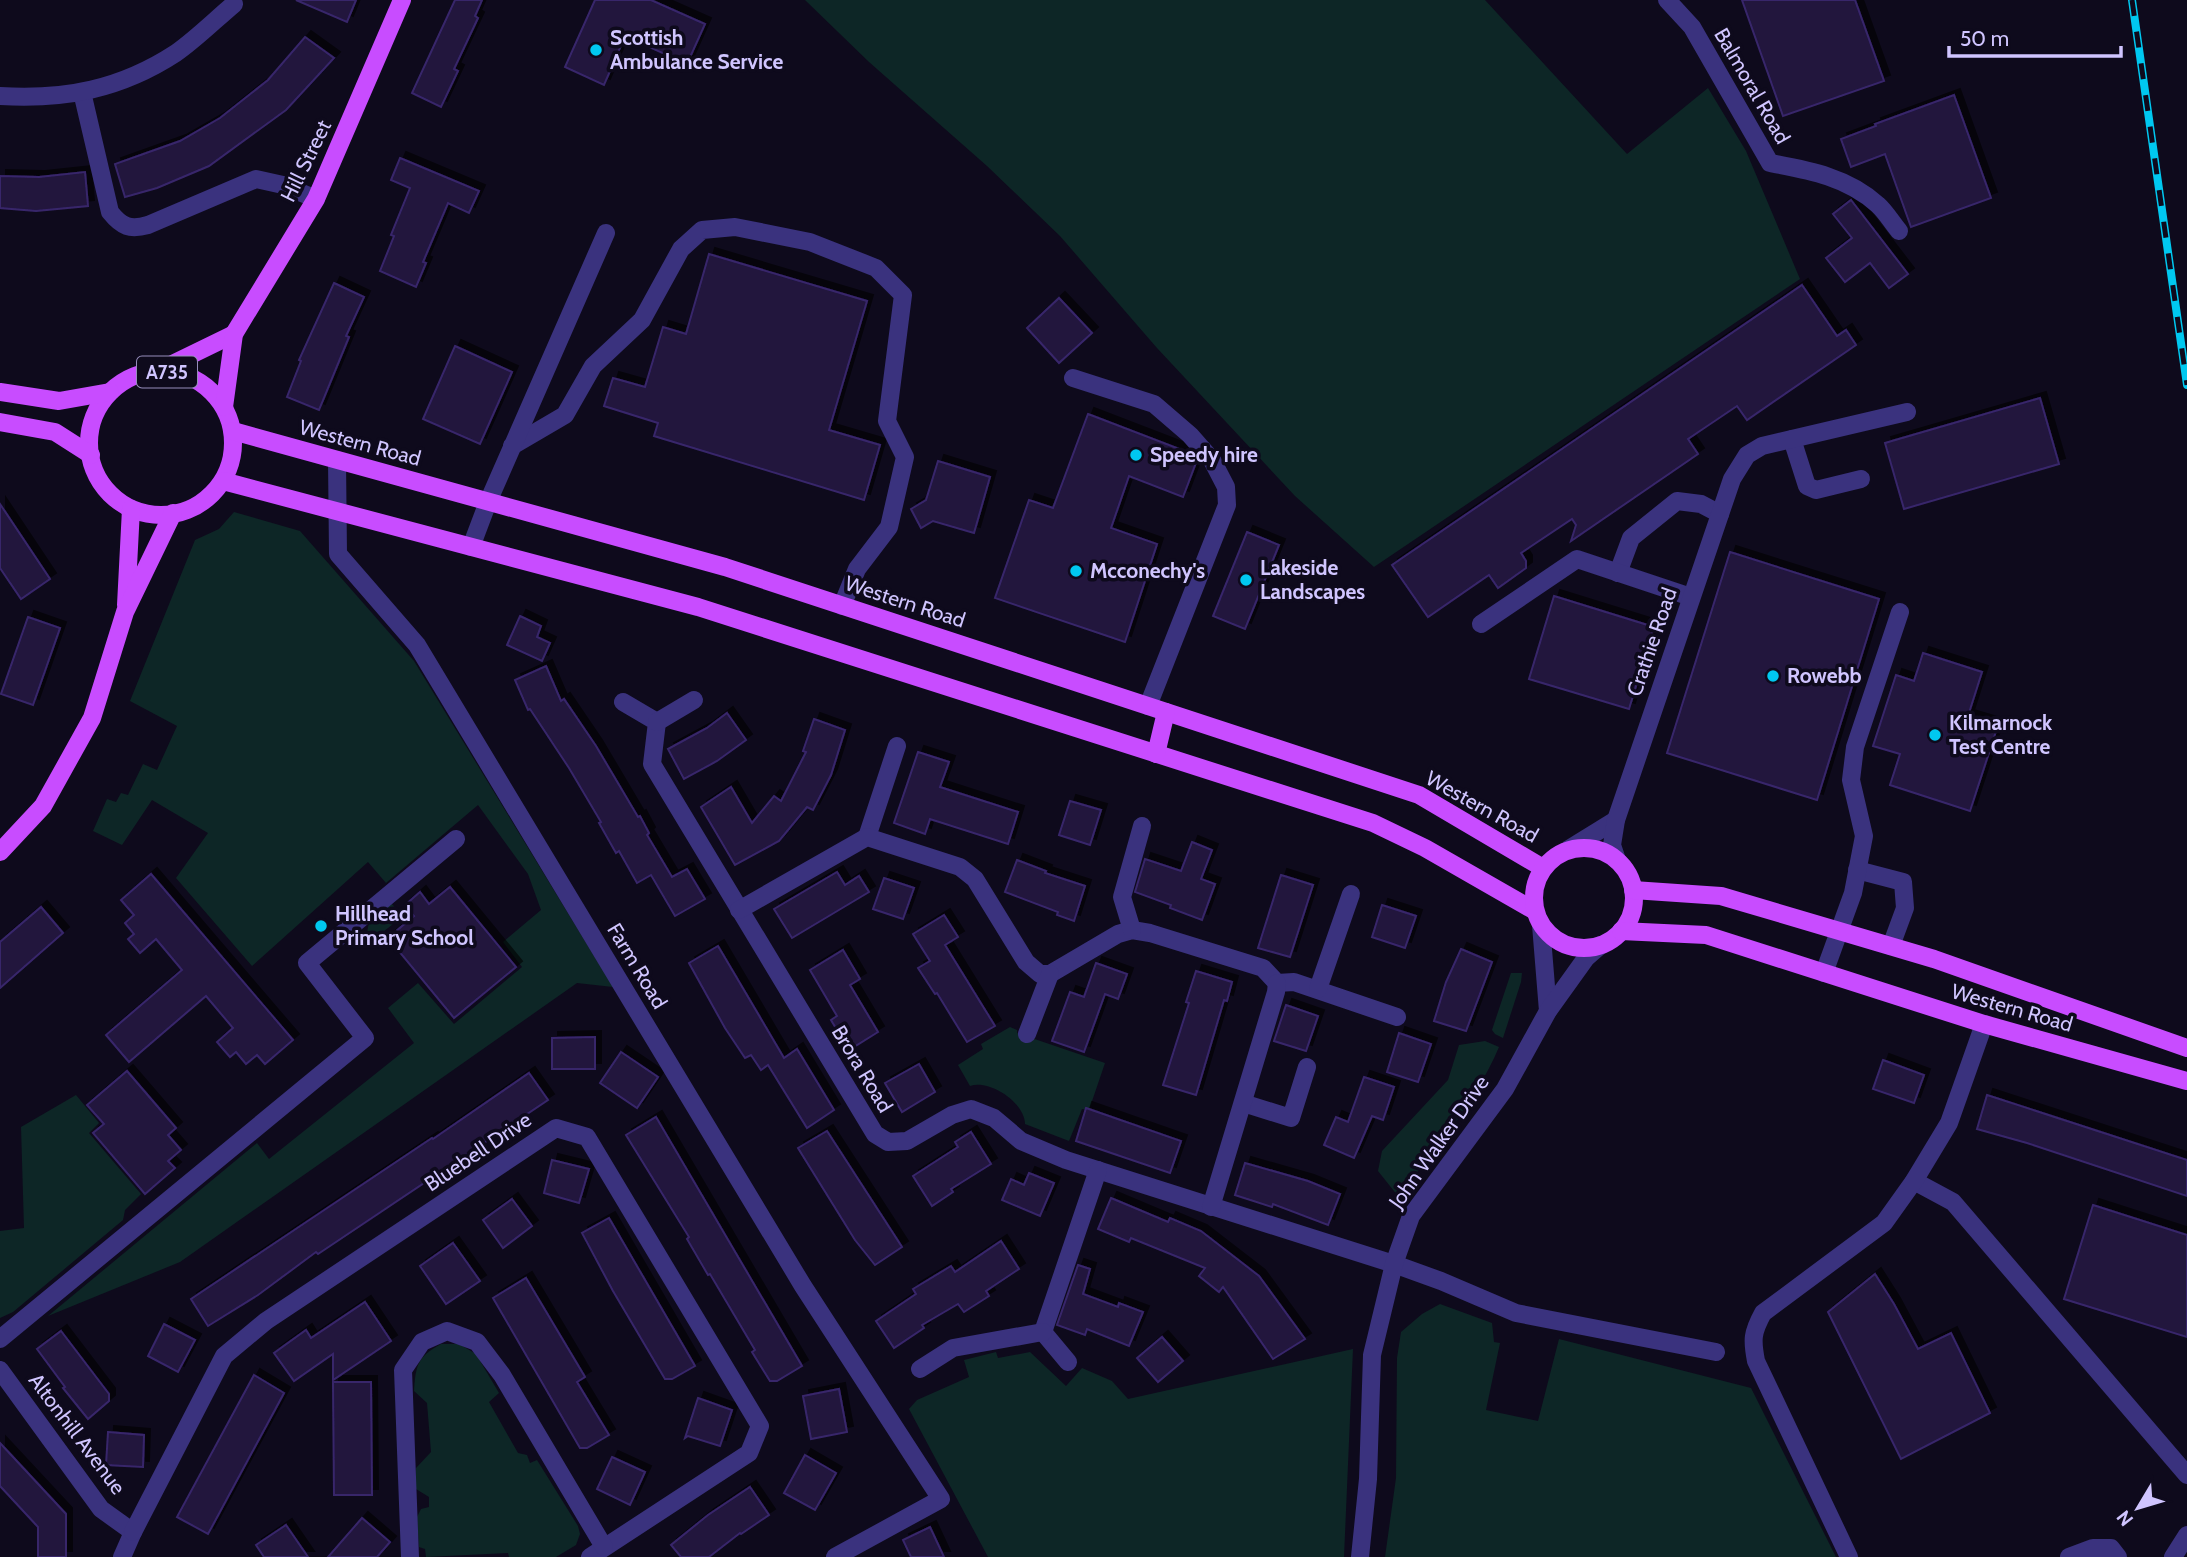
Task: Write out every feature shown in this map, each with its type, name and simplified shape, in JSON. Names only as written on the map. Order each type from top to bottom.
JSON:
[{"type":"main road","name":"Hill Street","points":[[224,407],[234,334],[316,199],[402,0]]},
{"type":"main road","name":"A735","points":[[158,371],[183,374],[208,388],[224,407],[233,431],[233,456],[223,481],[207,500],[185,512],[155,515],[131,509],[104,487],[92,465],[89,438],[95,414],[110,392],[130,378],[158,371],[234,334]]},
{"type":"main road","points":[[0,392],[59,401],[110,392]]},
{"type":"main road","points":[[0,422],[55,432],[91,455]]},
{"type":"main road","name":"Western Road","points":[[233,431],[725,567],[1419,795],[1543,868]]},
{"type":"main road","points":[[223,481],[698,607],[1373,823],[1425,848],[1538,918],[1553,937],[1568,945],[1584,948],[1601,945],[1621,931],[1629,919],[1633,890],[1628,873],[1617,860],[1602,851],[1586,847],[1569,849]]},
{"type":"main road","points":[[125,612],[131,509]]},
{"type":"main road","points":[[0,852],[43,806],[92,718],[125,612],[173,513]]},
{"type":"main road","points":[[1156,754],[1166,712]]},
{"type":"main road","name":"Western Road","points":[[1538,918],[1534,896],[1536,881],[1543,868],[1554,857],[1569,849]]},
{"type":"main road","name":"Western Road","points":[[1633,890],[1721,897],[1934,959],[2187,1048]]},
{"type":"main road","name":"Western Road","points":[[1621,931],[1706,935],[1984,1024],[2187,1081]]},
{"type":"street","name":"Balmoral Road","points":[[1667,0],[1692,27],[1770,163],[1810,170],[1839,179],[1878,204],[1899,231]]},
{"type":"street","points":[[0,96],[38,98],[82,92],[116,83],[156,65],[178,51],[234,4]]},
{"type":"street","points":[[82,92],[110,212],[123,225],[133,229],[148,225],[256,179],[283,185],[316,199]]},
{"type":"street","points":[[512,446],[565,415],[593,366],[642,320],[681,248],[702,230],[735,227],[810,242],[876,268],[903,295],[887,421],[905,457],[889,527],[857,569],[842,606]]},
{"type":"street","points":[[471,547],[512,446],[606,233]]},
{"type":"street","points":[[1073,378],[1154,404],[1190,435],[1212,460],[1226,487],[1227,505],[1148,706]]},
{"type":"street","name":"Crathie Road","points":[[1617,860],[1612,845],[1616,820],[1732,479],[1747,455],[1762,446],[1907,412]]},
{"type":"street","points":[[1792,439],[1807,486],[1816,491],[1861,479]]},
{"type":"street","name":"Farm Road","points":[[337,460],[338,554],[416,645],[803,1286],[941,1499],[835,1557]]},
{"type":"street","points":[[1618,573],[1631,538],[1677,500],[1701,504],[1720,514]]},
{"type":"street","points":[[1481,624],[1577,559],[1691,597]]},
{"type":"street","points":[[1824,973],[1853,893],[1864,836],[1851,780],[1855,747],[1900,612]]},
{"type":"street","points":[[623,702],[657,722],[694,700]]},
{"type":"street","name":"Brora Road","points":[[657,722],[652,764],[874,1134],[888,1142],[907,1141],[952,1115],[971,1110],[994,1118],[1021,1140],[1066,1160],[1394,1264],[1516,1312],[1716,1352]]},
{"type":"street","points":[[740,909],[867,837],[897,746]]},
{"type":"street","points":[[1569,849],[1616,820]]},
{"type":"street","points":[[1132,930],[1122,897],[1142,826]]},
{"type":"street","points":[[867,837],[960,867],[975,879],[1026,962],[1040,974],[1050,974],[1118,934],[1132,930],[1150,933],[1263,968],[1277,983],[1211,1207]]},
{"type":"street","points":[[0,1339],[365,1038],[307,963],[456,839]]},
{"type":"street","points":[[1857,870],[1903,882],[1905,908],[1891,947]]},
{"type":"street","points":[[1318,989],[1351,894]]},
{"type":"street","points":[[1538,918],[1548,1011]]},
{"type":"street","name":"John Walker Drive","points":[[1360,1557],[1368,1479],[1372,1355],[1394,1264],[1411,1216],[1505,1089],[1548,1011],[1586,958],[1601,945]]},
{"type":"street","points":[[1027,1034],[1050,974]]},
{"type":"street","points":[[1277,983],[1294,982],[1397,1017]]},
{"type":"street","points":[[1849,1552],[1756,1361],[1752,1342],[1755,1328],[1763,1313],[1884,1223],[1914,1181],[1949,1123],[1984,1024]]},
{"type":"street","points":[[1242,1103],[1291,1118],[1307,1067]]},
{"type":"street","name":"Bluebell Drive","points":[[133,1532],[224,1356],[266,1321],[556,1128],[587,1137],[760,1426],[749,1453],[597,1552],[502,1375],[477,1342],[447,1331],[422,1342],[403,1370],[410,1557]]},
{"type":"street","points":[[1044,1332],[1098,1171]]},
{"type":"street","points":[[1914,1181],[1953,1202],[2187,1475]]},
{"type":"street","points":[[1044,1332],[1068,1362]]},
{"type":"street","points":[[920,1369],[953,1348],[1044,1332]]},
{"type":"street","name":"Altonhill Avenue","points":[[0,1370],[101,1509],[133,1532]]},
{"type":"street","points":[[122,1557],[133,1532]]},
{"type":"street","points":[[2173,1557],[2187,1535]]},
{"type":"street","points":[[2069,1557],[2093,1548],[2111,1548],[2118,1557]]},
{"type":"green space","points":[[805,0],[1485,0],[1627,154],[1708,88],[1746,151],[1800,279],[1374,567],[1295,496],[1157,348],[1060,236]]},
{"type":"green space","points":[[234,512],[300,531],[414,661],[613,987],[577,983],[180,1262],[48,1316],[257,1143],[269,1159],[414,1043],[388,1008],[418,983],[454,1024],[522,967],[503,942],[541,910],[528,874],[478,805],[386,883],[368,862],[252,966],[176,878],[208,833],[152,800],[122,845],[93,831],[107,799],[116,802],[121,793],[128,795],[143,764],[157,770],[177,726],[130,701],[195,540],[219,529]]},
{"type":"green space","points":[[390,902],[403,916],[368,944],[371,920]]},
{"type":"green space","points":[[1511,973],[1522,973],[1521,982],[1503,1038],[1492,1030]]},
{"type":"green space","points":[[1010,1027],[1017,1030],[1017,1033],[1105,1063],[1089,1110],[1082,1109],[1069,1141],[1025,1124],[1013,1101],[996,1089],[970,1086],[958,1065],[983,1049],[981,1044]]},
{"type":"green space","points":[[1485,1041],[1499,1047],[1489,1068],[1454,1125],[1398,1196],[1378,1171],[1382,1151],[1448,1080],[1459,1045]]},
{"type":"green space","points":[[76,1095],[99,1123],[89,1133],[141,1194],[125,1210],[123,1220],[13,1312],[0,1318],[0,1231],[24,1228],[21,1127]]},
{"type":"green space","points":[[1440,1304],[1492,1323],[1494,1342],[1500,1343],[1486,1410],[1538,1421],[1559,1339],[1751,1388],[1836,1557],[1385,1557],[1396,1478],[1397,1358],[1401,1332],[1422,1314]]},
{"type":"green space","points":[[441,1344],[459,1344],[476,1354],[499,1393],[489,1402],[518,1453],[527,1455],[530,1463],[537,1460],[578,1526],[580,1534],[576,1545],[556,1557],[509,1557],[508,1553],[426,1557],[425,1549],[419,1547],[417,1517],[421,1509],[429,1507],[429,1497],[416,1489],[416,1468],[431,1452],[427,1403],[414,1391],[419,1363],[427,1353]]},
{"type":"green space","points":[[1353,1349],[1344,1557],[988,1557],[909,1409],[917,1400],[969,1377],[964,1360],[996,1352],[998,1358],[1030,1352],[1066,1386],[1082,1368],[1112,1381],[1128,1399]]},
{"type":"building","points":[[296,0],[356,0],[347,22]]},
{"type":"building","points":[[455,0],[482,0],[475,16],[478,18],[454,69],[458,71],[441,107],[412,93]]},
{"type":"building","name":"Scottish Ambulance Service","points":[[595,0],[651,0],[705,24],[687,64],[625,36],[604,85],[565,67]]},
{"type":"building","points":[[1742,0],[1855,0],[1884,81],[1783,116]]},
{"type":"building","points":[[305,37],[334,58],[286,110],[209,166],[157,188],[125,197],[115,164],[180,141],[220,118],[268,80]]},
{"type":"building","points":[[1954,95],[1991,198],[1911,227],[1885,154],[1851,167],[1841,139]]},
{"type":"building","points":[[400,158],[479,191],[469,213],[448,203],[423,262],[426,263],[416,287],[380,271],[410,188],[391,180]]},
{"type":"building","points":[[85,172],[88,206],[36,211],[0,208],[0,176],[39,177]]},
{"type":"building","points":[[1851,200],[1908,274],[1889,288],[1870,263],[1845,282],[1826,258],[1852,238],[1833,214]]},
{"type":"building","points":[[709,254],[867,301],[829,430],[880,445],[864,500],[654,436],[658,423],[604,406],[613,378],[645,387],[663,327],[686,334]]},
{"type":"building","points":[[334,283],[364,297],[346,336],[349,337],[319,410],[287,397],[301,361],[299,360]]},
{"type":"building","points":[[1802,285],[1837,336],[1846,330],[1856,345],[1747,420],[1737,406],[1688,439],[1698,454],[1571,541],[1576,525],[1572,519],[1521,553],[1526,561],[1526,568],[1498,588],[1489,575],[1428,617],[1392,565]]},
{"type":"building","points":[[1059,298],[1092,333],[1059,363],[1027,328]]},
{"type":"building","points":[[455,346],[512,372],[480,444],[423,419]]},
{"type":"building","points":[[2040,398],[2059,464],[1904,509],[1885,443]]},
{"type":"building","name":"Mcconechy's","points":[[1088,414],[1190,453],[1197,460],[1183,497],[1129,476],[1111,528],[1157,544],[1125,642],[995,598],[1029,500],[1053,508]]},
{"type":"building","points":[[938,461],[990,477],[974,533],[933,521],[921,528],[911,509],[926,500]]},
{"type":"building","points":[[0,504],[50,579],[21,599],[0,568]]},
{"type":"building","name":"Lakeside Landscapes","points":[[1247,532],[1279,545],[1245,629],[1213,616]]},
{"type":"building","name":"Rowebb","points":[[1730,552],[1879,599],[1817,800],[1667,753]]},
{"type":"building","points":[[1554,596],[1654,627],[1629,709],[1529,679]]},
{"type":"building","points":[[520,616],[541,626],[537,637],[550,643],[542,661],[507,645]]},
{"type":"building","points":[[28,617],[60,628],[33,705],[1,694]]},
{"type":"building","name":"Kilmarnock Test Centre","points":[[1923,653],[1982,672],[1968,716],[1998,725],[1970,811],[1890,785],[1900,754],[1873,746],[1896,675],[1914,681]]},
{"type":"building","points":[[546,666],[561,701],[564,699],[596,746],[638,817],[640,816],[649,833],[647,835],[672,877],[687,869],[705,899],[675,916],[651,875],[637,883],[619,851],[616,853],[569,768],[530,709],[528,710],[515,680]]},
{"type":"building","points":[[727,713],[746,740],[717,761],[684,779],[668,749],[707,728]]},
{"type":"building","points":[[814,719],[845,730],[831,775],[813,810],[807,807],[779,841],[735,865],[701,807],[731,787],[752,823],[774,796],[781,801],[806,752],[803,751]]},
{"type":"building","points":[[918,752],[949,762],[940,787],[1018,812],[1008,844],[930,819],[925,834],[894,823]]},
{"type":"building","points":[[1070,801],[1101,810],[1090,845],[1059,835]]},
{"type":"building","points":[[1192,842],[1212,850],[1201,879],[1215,884],[1202,920],[1135,892],[1145,859],[1181,871]]},
{"type":"building","points":[[1017,860],[1046,871],[1045,873],[1085,886],[1074,921],[1005,892]]},
{"type":"building","points":[[837,872],[845,885],[859,876],[869,892],[792,938],[774,909]]},
{"type":"building","points":[[151,874],[293,1040],[265,1064],[257,1055],[246,1064],[236,1052],[230,1057],[217,1042],[233,1028],[206,996],[129,1062],[106,1035],[182,970],[156,939],[140,953],[128,939],[134,934],[125,923],[134,915],[121,900]]},
{"type":"building","points":[[1281,875],[1313,885],[1290,957],[1258,948]]},
{"type":"building","points":[[884,878],[914,888],[903,919],[873,909]]},
{"type":"building","points":[[450,887],[516,967],[454,1018],[388,938],[414,916],[405,905],[420,892],[429,904]]},
{"type":"building","points":[[1382,905],[1416,916],[1405,948],[1372,937]]},
{"type":"building","points":[[41,907],[63,933],[0,988],[0,942]]},
{"type":"building","points":[[944,915],[958,937],[945,945],[995,1026],[967,1042],[918,968],[930,961],[913,934]]},
{"type":"building","points":[[718,946],[784,1058],[797,1049],[834,1110],[807,1128],[768,1065],[761,1070],[751,1055],[745,1058],[689,963]]},
{"type":"building","points":[[1461,949],[1492,962],[1466,1031],[1434,1021],[1446,982]]},
{"type":"building","points":[[843,950],[860,979],[850,985],[878,1032],[849,1050],[831,1020],[837,1016],[810,970]]},
{"type":"building","points":[[1096,963],[1127,974],[1118,999],[1105,994],[1084,1052],[1052,1041],[1070,992],[1084,997]]},
{"type":"building","points":[[1196,971],[1232,982],[1227,1001],[1224,1000],[1196,1095],[1163,1085],[1189,1003],[1186,1002]]},
{"type":"building","points":[[1286,1005],[1318,1016],[1306,1051],[1274,1041]]},
{"type":"building","points":[[1399,1033],[1431,1044],[1418,1082],[1387,1072]]},
{"type":"building","points":[[595,1037],[595,1069],[552,1069],[552,1038]]},
{"type":"building","points":[[621,1052],[658,1077],[637,1108],[600,1083]]},
{"type":"building","points":[[1883,1060],[1924,1075],[1914,1103],[1873,1089]]},
{"type":"building","points":[[919,1064],[935,1092],[902,1112],[885,1083]]},
{"type":"building","points":[[127,1071],[176,1128],[168,1135],[181,1150],[168,1161],[175,1168],[145,1194],[93,1133],[104,1124],[87,1105]]},
{"type":"building","points":[[529,1073],[548,1100],[208,1326],[191,1299]]},
{"type":"building","points":[[1364,1077],[1394,1087],[1383,1120],[1372,1116],[1354,1158],[1324,1145],[1336,1117],[1348,1122]]},
{"type":"building","points":[[1987,1095],[2187,1160],[2187,1196],[1977,1129]]},
{"type":"building","points":[[1086,1108],[1181,1141],[1170,1173],[1076,1141]]},
{"type":"building","points":[[656,1117],[802,1366],[777,1381],[770,1381],[752,1352],[755,1350],[626,1135]]},
{"type":"building","points":[[827,1131],[902,1247],[875,1265],[855,1240],[798,1148]]},
{"type":"building","points":[[971,1132],[991,1164],[951,1189],[953,1192],[932,1206],[913,1176],[958,1147],[955,1142]]},
{"type":"building","points":[[552,1160],[589,1169],[579,1203],[544,1193]]},
{"type":"building","points":[[1245,1163],[1308,1181],[1340,1194],[1328,1225],[1273,1204],[1272,1207],[1235,1195]]},
{"type":"building","points":[[1029,1173],[1054,1183],[1040,1216],[1002,1200],[1011,1179],[1024,1185]]},
{"type":"building","points":[[1111,1198],[1168,1222],[1170,1218],[1201,1231],[1259,1276],[1305,1339],[1273,1359],[1223,1287],[1219,1292],[1199,1276],[1205,1268],[1131,1238],[1129,1242],[1098,1229]]},
{"type":"building","points":[[512,1199],[532,1226],[503,1248],[483,1220]]},
{"type":"building","points":[[2093,1205],[2187,1235],[2187,1337],[2064,1299]]},
{"type":"building","points":[[609,1218],[695,1366],[672,1379],[665,1379],[582,1233]]},
{"type":"building","points":[[1001,1241],[1019,1269],[986,1291],[989,1296],[964,1312],[958,1304],[922,1325],[924,1328],[894,1348],[876,1321],[916,1294],[913,1289],[951,1266],[955,1272]]},
{"type":"building","points":[[453,1243],[480,1281],[446,1304],[420,1266]]},
{"type":"building","points":[[1078,1265],[1090,1269],[1083,1294],[1118,1307],[1119,1303],[1143,1312],[1129,1346],[1087,1329],[1085,1335],[1057,1325]]},
{"type":"building","points":[[1875,1274],[1918,1349],[1951,1333],[1990,1413],[1901,1459],[1828,1312]]},
{"type":"building","points":[[526,1278],[585,1377],[577,1382],[609,1435],[587,1448],[580,1448],[493,1298]]},
{"type":"building","points":[[365,1302],[391,1341],[333,1380],[333,1354],[294,1381],[274,1353],[306,1330],[311,1338]]},
{"type":"building","points":[[164,1324],[195,1340],[178,1372],[148,1356]]},
{"type":"building","points":[[61,1331],[109,1394],[109,1401],[88,1419],[37,1349]]},
{"type":"building","points":[[1162,1337],[1183,1361],[1158,1382],[1137,1358]]},
{"type":"building","points":[[254,1375],[284,1393],[208,1534],[177,1517]]},
{"type":"building","points":[[333,1382],[371,1382],[372,1495],[334,1495]]},
{"type":"building","points":[[839,1389],[847,1432],[811,1439],[803,1396]]},
{"type":"building","points":[[698,1398],[732,1410],[720,1446],[688,1436],[685,1438]]},
{"type":"building","points":[[108,1432],[144,1435],[143,1467],[106,1465]]},
{"type":"building","points":[[0,1443],[66,1514],[66,1557],[38,1557],[38,1527],[0,1486]]},
{"type":"building","points":[[805,1455],[836,1473],[815,1510],[784,1493]]},
{"type":"building","points":[[612,1457],[645,1472],[630,1505],[597,1489]]},
{"type":"building","points":[[750,1487],[769,1515],[709,1557],[681,1557],[671,1545],[708,1515]]},
{"type":"building","points":[[362,1518],[390,1542],[377,1557],[328,1557]]},
{"type":"building","points":[[286,1525],[308,1557],[264,1557],[256,1545]]},
{"type":"building","points":[[930,1527],[944,1557],[911,1557],[903,1540]]},
{"type":"railway","points":[[2132,0],[2187,385]]},
{"type":"place","name":"Scottish Ambulance Service","points":[[596,50]]},
{"type":"place","name":"Speedy hire","points":[[1136,455]]},
{"type":"place","name":"Mcconechy's","points":[[1076,571]]},
{"type":"place","name":"Lakeside Landscapes","points":[[1246,580]]},
{"type":"place","name":"Rowebb","points":[[1773,676]]},
{"type":"place","name":"Kilmarnock Test Centre","points":[[1935,735]]},
{"type":"place","name":"Hillhead Primary School","points":[[321,926]]}]
